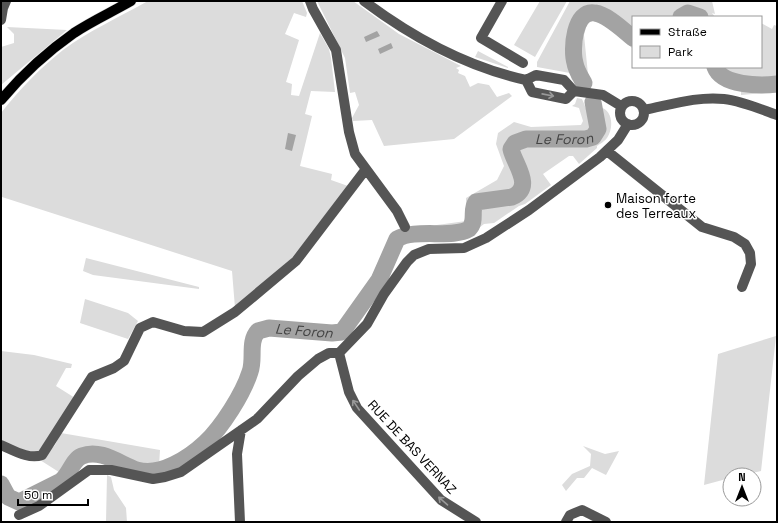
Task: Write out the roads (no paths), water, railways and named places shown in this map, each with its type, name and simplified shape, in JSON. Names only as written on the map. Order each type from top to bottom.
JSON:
[{"type":"main road","points":[[1,100],[24,74],[63,42],[85,26],[131,1]]},
{"type":"street","points":[[1,20],[6,1]]},
{"type":"street","points":[[310,1],[336,50],[349,132],[355,154],[397,211],[405,227]]},
{"type":"street","points":[[364,1],[381,14],[442,50],[493,71],[526,80],[536,75],[564,80],[574,91],[603,96],[621,106]]},
{"type":"street","points":[[502,1],[481,38],[523,63]]},
{"type":"street","points":[[526,80],[532,92],[566,99],[574,91]]},
{"type":"street","points":[[644,110],[696,100],[719,99],[733,101],[777,115]]},
{"type":"street","points":[[634,100],[640,104],[644,110],[644,117],[640,122],[633,125],[628,124],[620,118],[621,106],[627,101],[634,100]]},
{"type":"street","points":[[19,515],[39,506],[89,470],[104,469],[153,479],[181,472],[261,416],[313,362],[325,354],[338,353],[367,324],[384,294],[407,262],[414,255],[429,249],[464,248],[475,243],[529,210],[607,151],[618,140],[628,124]]},
{"type":"street","points":[[607,151],[702,227],[734,237],[745,244],[750,253],[751,264],[742,287]]},
{"type":"street","points":[[1,445],[36,458],[42,455],[92,377],[114,368],[124,361],[129,353],[136,333],[142,326],[153,322],[184,331],[203,332],[235,312],[296,261],[366,169]]},
{"type":"street","name":"RUE DE BAS VERNAZ","points":[[338,353],[349,392],[357,408],[441,500],[476,522]]},
{"type":"street","points":[[240,522],[237,454],[242,430]]},
{"type":"street","points":[[566,522],[570,515],[582,510],[606,522]]},
{"type":"waterway","name":"Le Foron","points":[[584,83],[576,68],[573,49],[578,24],[582,17],[588,13],[600,14],[615,23],[632,37]]},
{"type":"waterway","name":"Le Foron","points":[[683,16],[688,13],[697,16]]},
{"type":"waterway","name":"Le Foron","points":[[716,68],[725,78],[733,81],[752,85],[777,84]]},
{"type":"waterway","name":"Le Foron","points":[[1,484],[8,497],[19,502],[61,481],[79,458],[89,454],[96,454],[111,458],[131,468],[146,471],[155,471],[174,465],[191,455],[212,436],[237,400],[250,372],[252,362],[252,345],[258,331],[269,328],[332,333],[342,332],[379,280],[397,239],[413,234],[453,233],[462,232],[469,229],[473,223],[474,205],[476,202],[512,197],[519,193],[523,181],[511,149],[515,143],[526,139],[586,139],[593,137],[598,129],[593,102]]},
{"type":"place","name":"Maison forte des Terreaux","points":[[608,205]]}]
